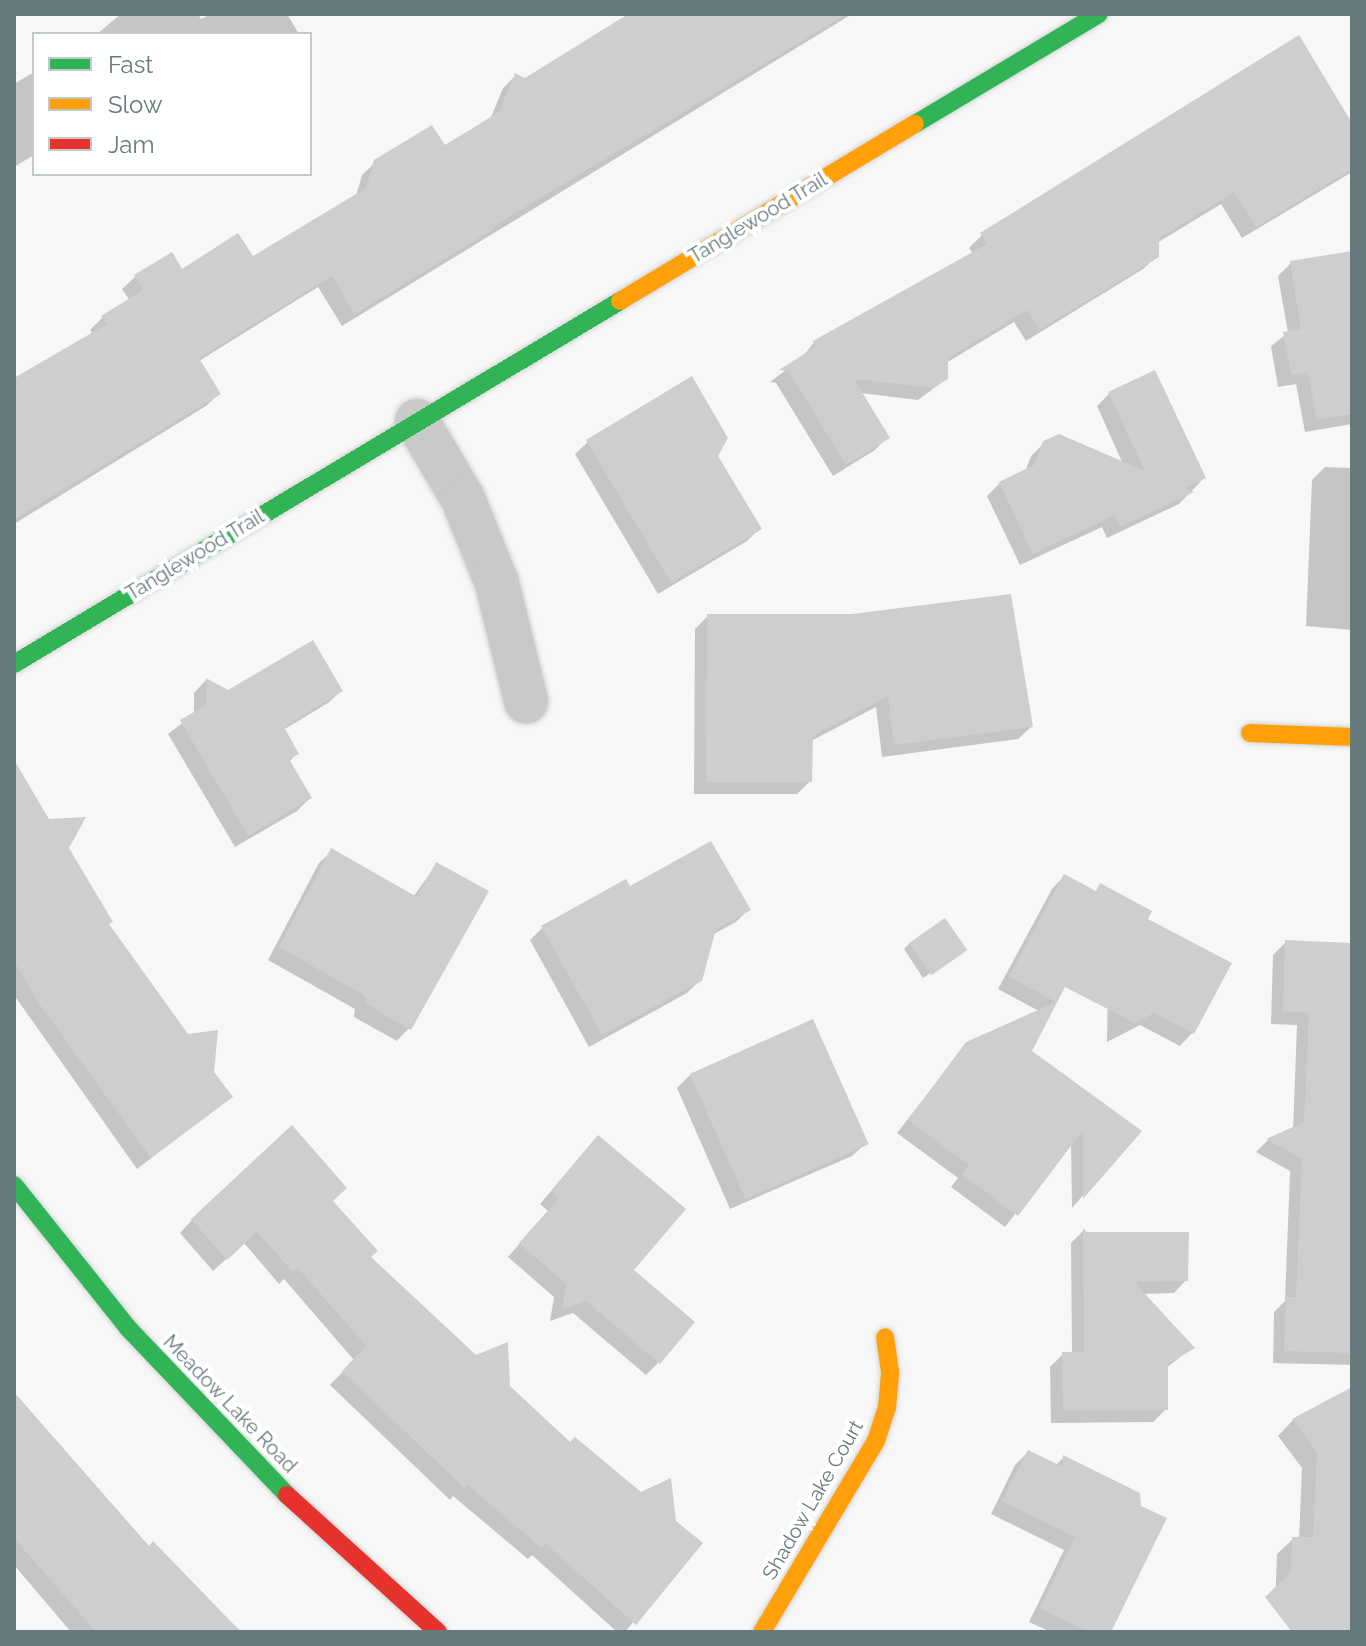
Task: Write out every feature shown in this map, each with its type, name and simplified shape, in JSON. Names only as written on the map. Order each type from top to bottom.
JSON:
[{"type":"street","name":"Tanglewood Trail","points":[[14,664],[1099,14]]},
{"type":"street","points":[[417,421],[463,499],[497,583],[526,701]]},
{"type":"street","points":[[1250,733],[1352,737]]},
{"type":"street","name":"Meadow Lake Road","points":[[14,1185],[56,1242],[128,1328],[255,1465],[391,1593],[438,1632]]},
{"type":"street","name":"Shadow Lake Court","points":[[762,1632],[876,1441],[887,1408],[890,1372],[885,1337]]},
{"type":"building","points":[[628,14],[847,14],[494,226],[355,314],[332,276],[199,358],[221,394],[14,519],[14,378],[107,324],[101,316],[143,290],[134,275],[172,252],[182,269],[238,233],[253,256],[366,188],[374,160],[432,125],[445,145],[499,112],[515,73],[525,78]]},
{"type":"building","points":[[1299,35],[1352,123],[1352,169],[1256,227],[1234,192],[1159,238],[1159,257],[1039,330],[1027,310],[948,358],[948,379],[933,388],[854,379],[890,438],[846,465],[789,371],[779,370],[817,346],[813,341],[987,244],[980,233]]},
{"type":"building","points":[[1352,251],[1352,414],[1317,420],[1308,372],[1291,375],[1283,332],[1301,329],[1290,261]]},
{"type":"building","points":[[1155,370],[1206,478],[1185,488],[1194,492],[1120,527],[1115,515],[1033,554],[999,482],[1034,465],[1043,441],[1059,434],[1145,471],[1108,392]]},
{"type":"building","points":[[692,376],[728,438],[718,456],[762,529],[671,583],[586,440]]},
{"type":"building","points":[[1011,594],[1033,727],[894,745],[888,696],[813,736],[812,782],[706,782],[707,614],[852,614]]},
{"type":"building","points":[[313,640],[343,691],[284,727],[299,754],[289,759],[312,798],[248,836],[180,720],[206,705],[206,678],[228,690]]},
{"type":"building","points":[[14,760],[49,819],[86,817],[69,848],[113,922],[109,924],[188,1034],[218,1030],[214,1072],[233,1097],[151,1158],[40,1005],[14,961]]},
{"type":"building","points":[[711,841],[751,910],[716,929],[702,981],[602,1035],[541,926],[626,879],[630,886]]},
{"type":"building","points":[[331,848],[417,897],[436,862],[489,891],[411,1030],[366,1004],[367,997],[279,947]]},
{"type":"building","points":[[1064,874],[1096,891],[1100,883],[1152,911],[1148,919],[1232,963],[1194,1034],[1154,1013],[1135,1023],[1065,987],[1032,1051],[1142,1131],[1083,1199],[1083,1130],[1018,1216],[962,1174],[969,1165],[908,1120],[966,1042],[1056,1002],[1009,977]]},
{"type":"building","points":[[945,918],[967,950],[931,975],[909,943]]},
{"type":"building","points":[[1285,940],[1352,943],[1352,1353],[1284,1351],[1286,1297],[1296,1297],[1302,1159],[1266,1139],[1304,1122],[1309,1013],[1283,1012]]},
{"type":"building","points":[[813,1019],[869,1144],[745,1199],[690,1074]]},
{"type":"building","points":[[292,1125],[347,1188],[333,1201],[378,1251],[371,1257],[476,1355],[508,1342],[510,1386],[570,1442],[575,1437],[641,1492],[671,1478],[676,1521],[703,1543],[636,1625],[545,1543],[542,1548],[467,1485],[464,1488],[342,1371],[366,1346],[298,1268],[293,1272],[257,1232],[227,1260],[191,1219]]},
{"type":"building","points":[[598,1135],[686,1209],[634,1270],[695,1322],[660,1364],[586,1301],[562,1310],[566,1284],[519,1243],[559,1198],[551,1191]]},
{"type":"building","points":[[1083,1228],[1087,1232],[1189,1232],[1188,1281],[1134,1282],[1195,1348],[1168,1364],[1168,1410],[1063,1411],[1062,1352],[1084,1352]]},
{"type":"building","points":[[1352,1387],[1352,1632],[1292,1632],[1265,1597],[1291,1572],[1292,1537],[1313,1537],[1317,1452],[1292,1419]]},
{"type":"building","points":[[14,1392],[149,1546],[153,1541],[241,1632],[96,1632],[14,1538]]},
{"type":"building","points":[[1028,1450],[1063,1467],[1063,1455],[1140,1493],[1141,1506],[1167,1518],[1111,1632],[1089,1632],[1040,1609],[1075,1537],[1002,1501]]},
{"type":"traffic: fast","points":[[915,124],[1099,14]]},
{"type":"traffic: fast","points":[[14,664],[620,301]]},
{"type":"traffic: fast","points":[[14,1185],[128,1328],[287,1495]]},
{"type":"traffic: slow","points":[[620,301],[915,124]]},
{"type":"traffic: slow","points":[[1250,733],[1352,737]]},
{"type":"traffic: slow","points":[[762,1632],[876,1441],[887,1408],[890,1372],[885,1337]]},
{"type":"traffic: jam","points":[[287,1495],[438,1632]]}]
